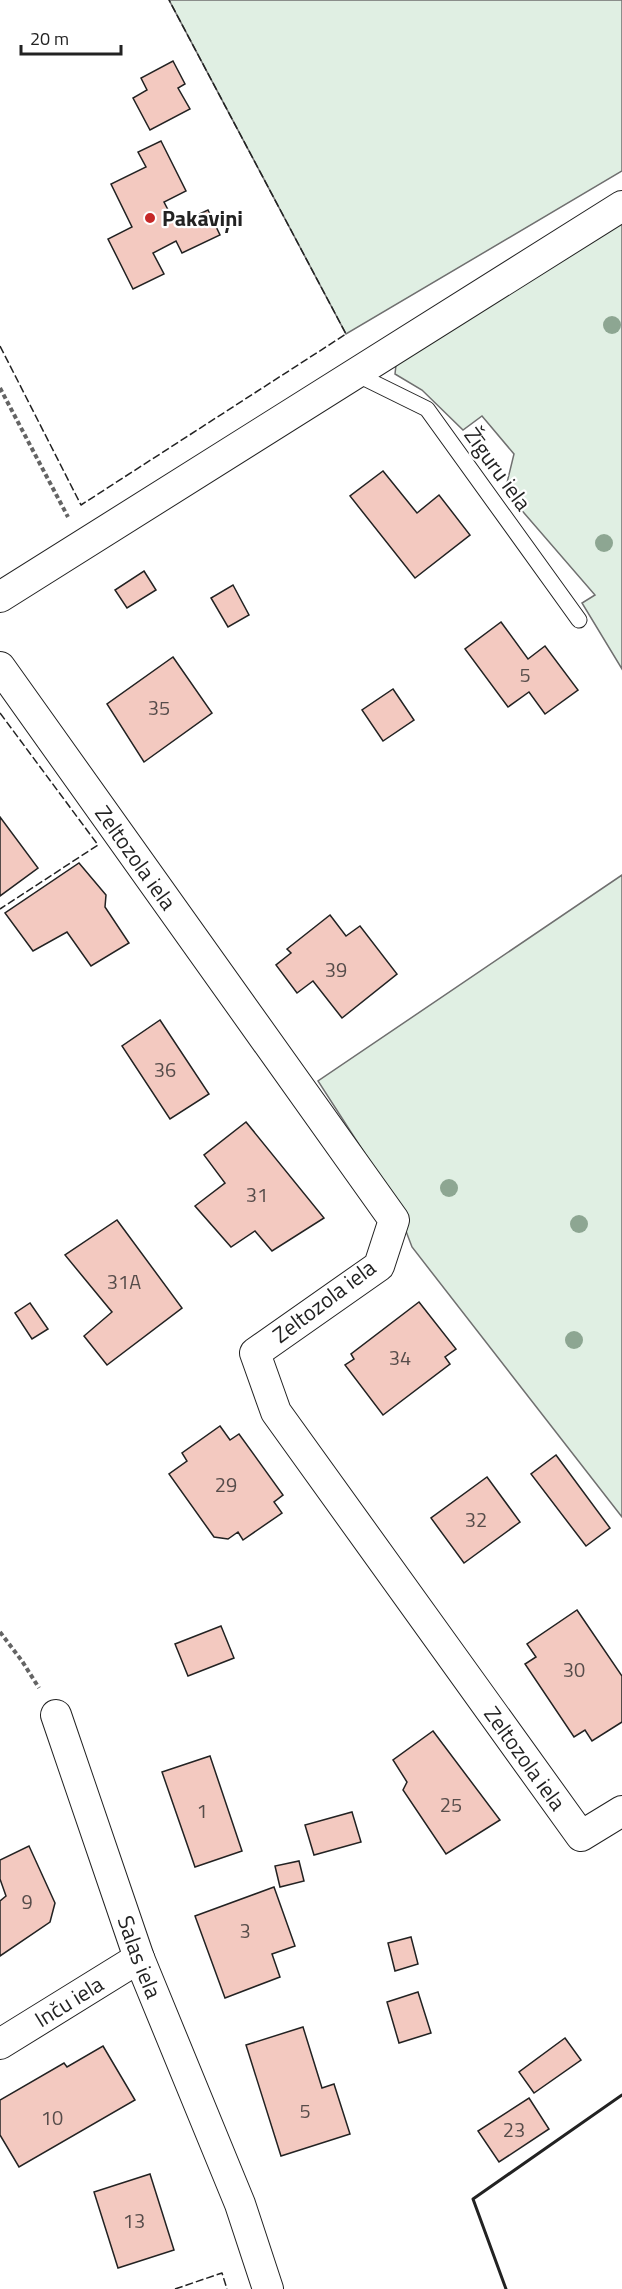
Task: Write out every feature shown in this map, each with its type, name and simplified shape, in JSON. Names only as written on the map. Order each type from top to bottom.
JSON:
[{"type":"street","points":[[0,597],[622,206]]},
{"type":"street","name":"Zeltozola iela","points":[[0,667],[394,1220],[379,1266],[255,1353],[276,1412],[581,1836],[622,1811]]},
{"type":"street","name":"Salas iela","points":[[56,1714],[139,1958],[240,2204],[268,2289]]},
{"type":"street","name":"Inču iela","points":[[0,2044],[139,1958]]},
{"type":"lane","name":"Žīguru iela","points":[[356,374],[427,410],[579,620]]},
{"type":"path","points":[[0,388],[83,545]]},
{"type":"path","points":[[0,1632],[22,1661],[56,1714]]},
{"type":"green space","points":[[169,0],[622,0],[622,171],[346,334]]},
{"type":"green space","points":[[622,223],[622,669],[582,603],[595,595],[505,491],[514,454],[482,416],[463,430],[422,390],[395,374],[396,365]]},
{"type":"green space","points":[[622,875],[622,1517],[412,1247],[393,1197],[318,1081]]},
{"type":"building","points":[[173,61],[185,84],[178,88],[190,109],[150,130],[133,98],[147,90],[141,78]]},
{"type":"building","name":"Pakaviņi","points":[[161,141],[186,191],[164,202],[176,225],[208,210],[220,235],[182,253],[176,241],[153,253],[164,274],[133,289],[108,239],[132,227],[111,184],[146,167],[138,152]]},
{"type":"building","points":[[383,471],[417,513],[439,495],[470,535],[415,578],[350,496]]},
{"type":"building","points":[[144,571],[156,590],[127,608],[115,590]]},
{"type":"building","points":[[233,585],[249,615],[228,627],[211,598]]},
{"type":"building","points":[[501,622],[528,659],[545,646],[578,690],[545,714],[529,692],[508,707],[465,649]]},
{"type":"building","points":[[173,657],[212,713],[144,762],[107,704]]},
{"type":"building","points":[[393,689],[414,720],[383,741],[362,710]]},
{"type":"building","points":[[0,817],[38,868],[0,896]]},
{"type":"building","points":[[79,863],[106,895],[105,907],[129,943],[91,966],[67,932],[33,951],[5,913]]},
{"type":"building","points":[[330,915],[346,936],[360,926],[397,974],[342,1018],[313,981],[297,993],[276,965],[291,953],[287,949]]},
{"type":"building","points":[[160,1020],[209,1094],[170,1119],[122,1046]]},
{"type":"building","points":[[246,1122],[324,1218],[272,1251],[255,1231],[231,1247],[195,1206],[225,1183],[204,1155]]},
{"type":"building","points":[[117,1220],[182,1308],[107,1365],[84,1336],[112,1312],[65,1255]]},
{"type":"building","points":[[419,1302],[456,1349],[445,1357],[450,1364],[383,1415],[345,1365],[354,1359],[351,1354]]},
{"type":"building","points":[[30,1303],[48,1329],[32,1339],[15,1313]]},
{"type":"building","points":[[220,1426],[230,1440],[239,1434],[283,1495],[274,1502],[282,1513],[243,1540],[238,1532],[228,1539],[214,1537],[169,1474],[187,1461],[182,1453]]},
{"type":"building","points":[[556,1455],[610,1528],[586,1546],[531,1474]]},
{"type":"building","points":[[487,1477],[520,1522],[464,1563],[431,1518]]},
{"type":"building","points":[[577,1610],[622,1676],[622,1722],[592,1741],[585,1730],[574,1737],[525,1664],[536,1657],[527,1644]]},
{"type":"building","points":[[221,1626],[234,1658],[188,1676],[175,1644]]},
{"type":"building","points":[[433,1731],[500,1820],[446,1854],[403,1790],[407,1782],[393,1760]]},
{"type":"building","points":[[210,1756],[242,1851],[195,1867],[162,1772]]},
{"type":"building","points":[[352,1812],[361,1842],[314,1855],[305,1825]]},
{"type":"building","points":[[29,1846],[55,1903],[50,1922],[0,1956],[0,1901],[6,1896],[0,1879],[0,1860]]},
{"type":"building","points":[[299,1861],[304,1881],[280,1887],[275,1866]]},
{"type":"building","points":[[274,1887],[295,1946],[272,1954],[280,1977],[225,1998],[195,1916]]},
{"type":"building","points":[[411,1937],[418,1964],[395,1971],[388,1943]]},
{"type":"building","points":[[418,1992],[431,2033],[399,2043],[387,2002]]},
{"type":"building","points":[[303,2027],[322,2088],[334,2084],[350,2134],[281,2156],[246,2045]]},
{"type":"building","points":[[565,2038],[581,2060],[534,2093],[519,2072]]},
{"type":"building","points":[[103,2046],[135,2100],[19,2167],[0,2135],[0,2100],[64,2063],[67,2067]]},
{"type":"building","points":[[529,2098],[549,2129],[499,2162],[478,2131]]},
{"type":"building","points":[[150,2174],[174,2250],[118,2268],[94,2192]]},
{"type":"fence","points":[[0,346],[81,505],[346,334],[169,0]]},
{"type":"fence","points":[[0,713],[98,845],[0,909]]},
{"type":"fence","points":[[175,2289],[222,2273],[227,2289]]},
{"type":"wall","points":[[506,2289],[473,2199],[622,2095]]},
{"type":"place","name":"Pakaviņi","points":[[150,218]]}]
